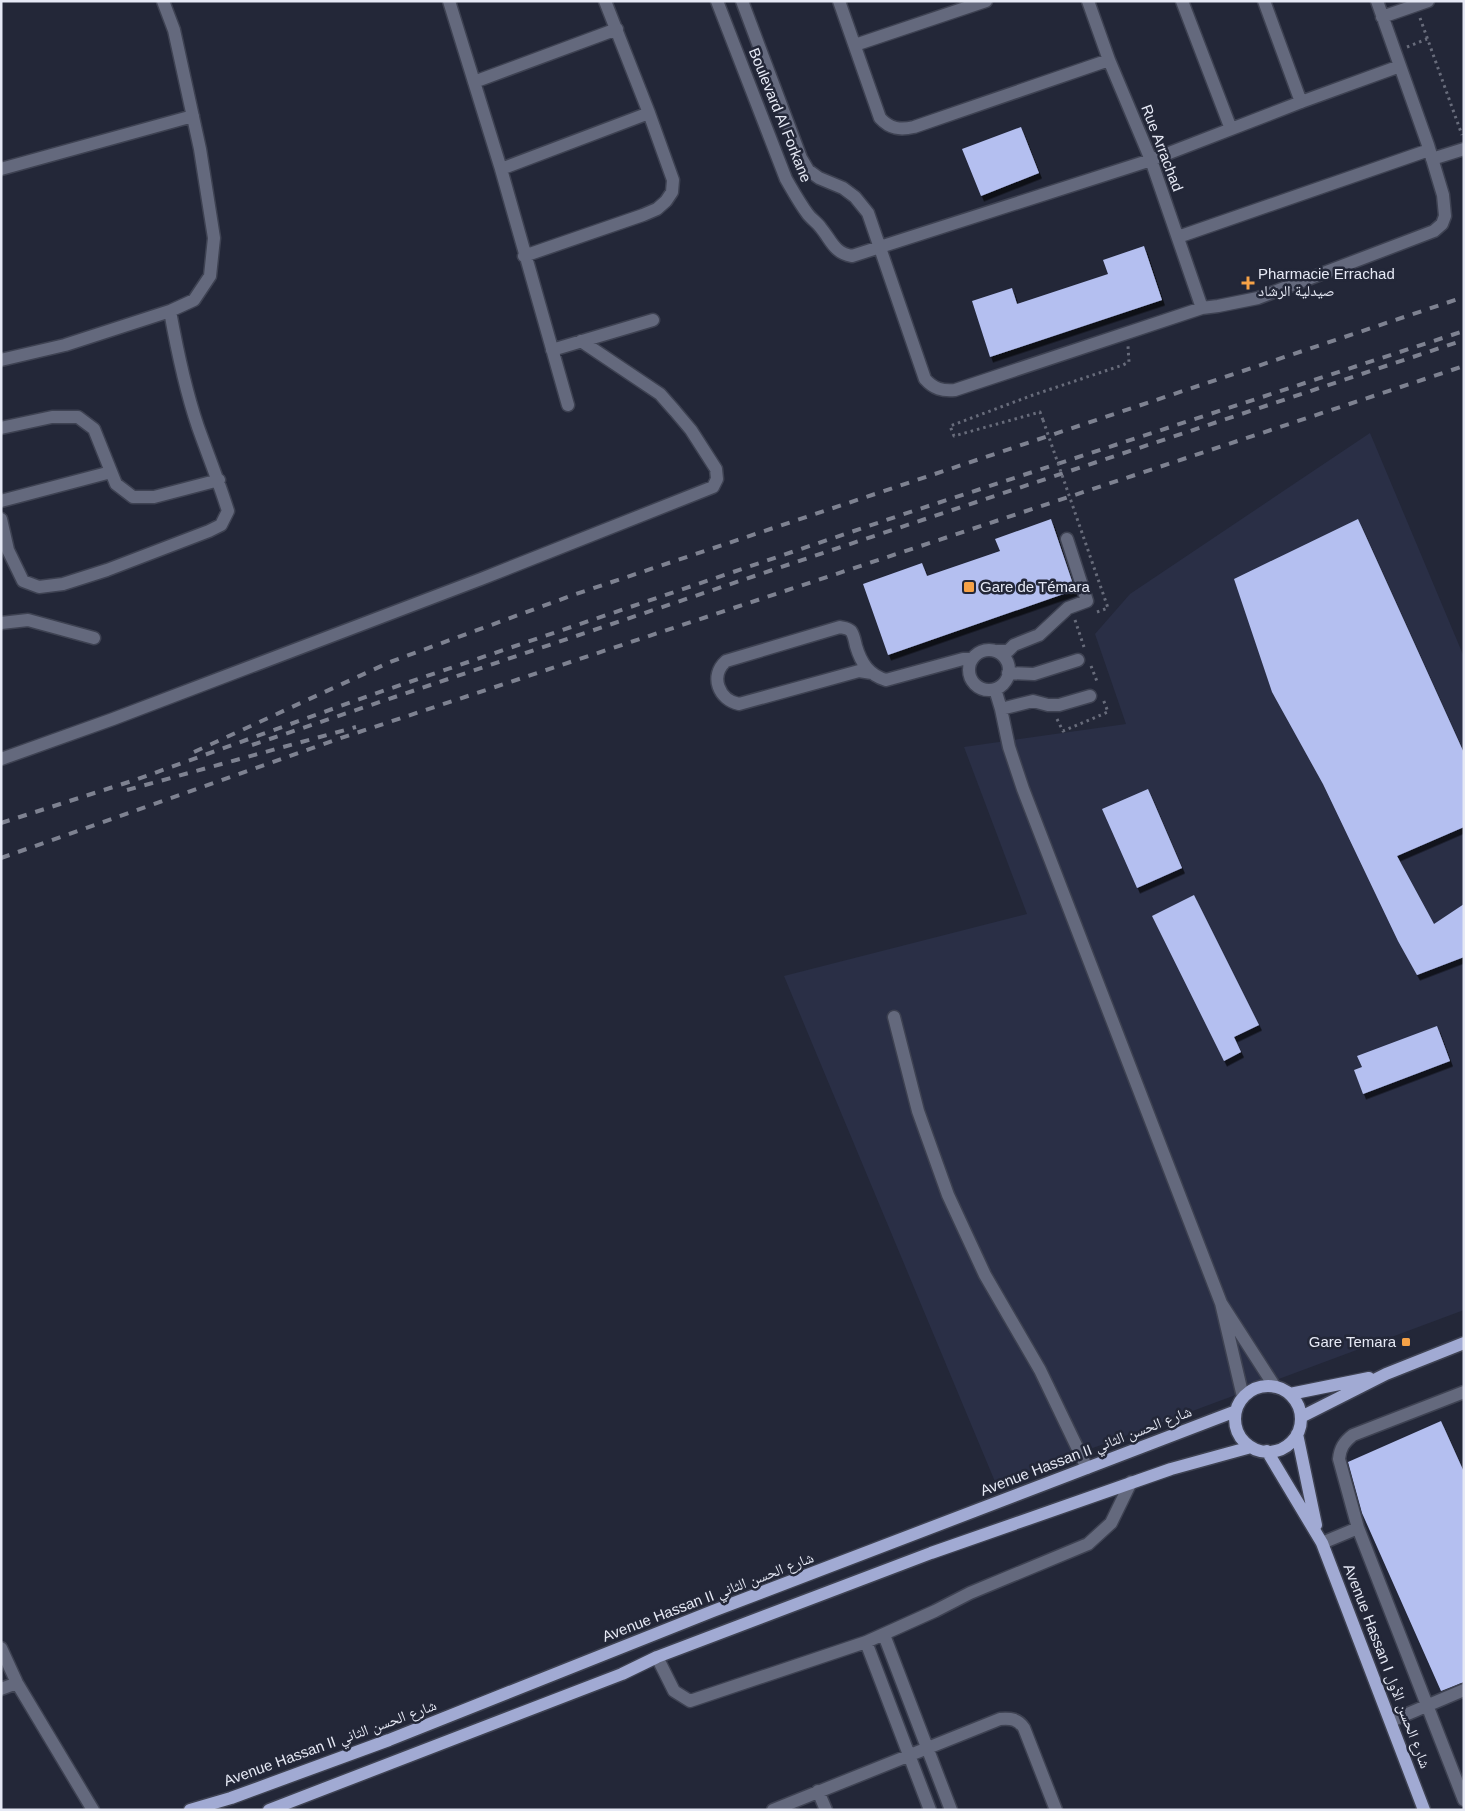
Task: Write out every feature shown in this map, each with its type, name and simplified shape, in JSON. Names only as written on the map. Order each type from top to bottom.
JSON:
[{"type":"main road","points":[[1301,1417],[1386,1374],[1464,1343]]},
{"type":"main road","points":[[1290,1394],[1386,1374]]},
{"type":"main road","points":[[269,1810],[622,1674],[657,1657],[931,1553],[1171,1469],[1251,1447],[1276,1451],[1292,1441],[1300,1426],[1300,1409],[1290,1394],[1276,1387],[1263,1386],[1252,1390],[1243,1397],[1236,1411],[1235,1421],[1238,1431],[1251,1447]]},
{"type":"main road","name":"Avenue Hassan II شارع الحسن الثاني","points":[[190,1810],[231,1798],[389,1740],[722,1608],[1236,1411]]},
{"type":"main road","name":"Avenue Hassan I شارع الحسن الأول","points":[[1297,1434],[1320,1539],[1424,1810]]},
{"type":"main road","name":"Avenue Hassan I شارع الحسن الأول","points":[[1267,1451],[1320,1539]]},
{"type":"street","points":[[1,360],[64,345],[170,311],[194,300],[210,276],[214,238],[193,116],[174,30],[163,1]]},
{"type":"street","points":[[449,1],[568,405]]},
{"type":"street","points":[[524,256],[643,215],[666,201],[672,192],[674,180],[605,1]]},
{"type":"street","name":"Boulevard Al Forkane","points":[[717,1],[786,179],[798,200],[821,227],[835,249],[843,255],[852,256],[880,248],[868,213],[863,205],[843,188],[819,178],[808,170],[801,158],[742,1]]},
{"type":"street","points":[[839,1],[880,118],[886,125],[893,128],[904,130],[914,128],[1109,60]]},
{"type":"street","points":[[854,45],[967,4],[986,1]]},
{"type":"street","name":"Rue Arrachad","points":[[1088,1],[1109,60],[1151,160],[1202,308]]},
{"type":"street","points":[[1182,1],[1231,129]]},
{"type":"street","points":[[1264,1],[1301,102]]},
{"type":"street","points":[[1377,1],[1382,17],[1395,52],[1400,66],[1431,154],[1443,195],[1445,216],[1442,224],[1434,231],[1258,298],[1202,308],[955,390],[938,389],[931,386],[925,379],[880,248],[1151,160],[1400,66]]},
{"type":"street","points":[[1382,17],[1428,1]]},
{"type":"street","points":[[474,82],[617,29]]},
{"type":"street","points":[[500,169],[649,113]]},
{"type":"street","points":[[1,169],[193,116]]},
{"type":"street","points":[[1178,237],[1431,154],[1464,149]]},
{"type":"street","points":[[1,519],[8,550],[23,580],[39,587],[63,584],[187,541],[221,525],[228,511],[219,480],[198,428],[180,367],[170,311]]},
{"type":"street","points":[[552,350],[653,320]]},
{"type":"street","points":[[1,759],[113,719],[472,582],[713,487],[717,479],[716,469],[691,430],[660,394],[581,341]]},
{"type":"street","points":[[1,428],[52,417],[78,417],[94,429],[116,484],[133,497],[154,497],[219,480]]},
{"type":"street","points":[[1,501],[111,472]]},
{"type":"street","points":[[997,651],[1005,657],[1009,666],[1003,684],[995,690],[985,690],[976,686],[970,678],[968,669],[971,659],[978,652],[988,650],[1008,651],[1014,645],[1039,635],[1068,608],[1087,601],[1067,539]]},
{"type":"street","points":[[1,623],[28,620],[94,638]]},
{"type":"street","points":[[872,673],[859,671],[739,704],[726,700],[721,694],[718,680],[720,666],[726,661],[840,627],[846,628],[851,632],[862,663],[883,680],[893,680],[954,661],[971,659]]},
{"type":"street","points":[[1008,673],[1034,674],[1078,660]]},
{"type":"street","points":[[995,690],[1009,747],[1023,789],[1221,1302],[1243,1397]]},
{"type":"street","points":[[1001,709],[1033,701],[1048,705],[1059,705],[1090,696]]},
{"type":"street","points":[[894,1017],[918,1112],[948,1195],[985,1275],[1040,1370],[1087,1468]]},
{"type":"street","points":[[1221,1302],[1276,1387]]},
{"type":"street","points":[[1464,1392],[1353,1435],[1343,1445],[1340,1452],[1340,1467],[1358,1528],[1464,1800]]},
{"type":"street","points":[[657,1657],[674,1691],[690,1701],[866,1642],[970,1593],[1088,1544],[1111,1523],[1131,1482]]},
{"type":"street","points":[[1320,1539],[1358,1528]]},
{"type":"street","points":[[884,1635],[951,1810]]},
{"type":"street","points":[[866,1642],[930,1810]]},
{"type":"street","points":[[1,1648],[17,1683],[93,1810]]},
{"type":"street","points":[[1,1689],[17,1683]]},
{"type":"street","points":[[1391,1721],[1464,1690]]},
{"type":"street","points":[[773,1810],[1000,1719],[1014,1719],[1021,1723],[1024,1728],[1056,1810]]},
{"type":"street","points":[[818,1791],[826,1810]]},
{"type":"path","points":[[1415,6],[1464,140]]},
{"type":"path","points":[[1395,52],[1427,39]]},
{"type":"path","points":[[1108,608],[1040,412],[954,436],[950,426],[1129,362],[1127,333]]},
{"type":"shaded area","points":[[1370,433],[1464,657],[1464,1310],[996,1484],[784,976],[1027,914],[964,747],[1126,724],[1095,634],[1130,594]]},
{"type":"building","points":[[1021,127],[1039,173],[981,196],[962,149]]},
{"type":"building","points":[[1144,246],[1162,300],[990,357],[972,301],[1012,288],[1017,304],[1108,274],[1103,260]]},
{"type":"building","name":"Gare de Témara","points":[[1051,519],[1075,590],[888,655],[863,584],[922,563],[927,576],[1000,551],[995,539]]},
{"type":"building","points":[[1358,519],[1464,753],[1464,827],[1397,856],[1434,924],[1464,904],[1464,957],[1417,975],[1398,941],[1323,784],[1272,692],[1234,579]]},
{"type":"building","points":[[1148,789],[1182,868],[1137,888],[1102,809]]},
{"type":"building","points":[[1194,895],[1259,1025],[1234,1037],[1241,1052],[1224,1061],[1152,916]]},
{"type":"building","points":[[1437,1026],[1450,1061],[1363,1094],[1354,1070],[1362,1067],[1357,1056]]},
{"type":"building","points":[[1441,1421],[1464,1472],[1464,1682],[1441,1691],[1362,1513],[1348,1462]]},
{"type":"railway","points":[[194,752],[390,662],[573,595],[1464,297]]},
{"type":"railway","points":[[1,823],[135,780],[371,695],[901,515],[1464,331]]},
{"type":"railway","points":[[252,745],[1464,340]]},
{"type":"railway","points":[[1,858],[338,739],[1464,366]]},
{"type":"railway","points":[[127,790],[356,727]]},
{"type":"place","name":"Pharmacie Errachad صيدلية الرشاد","points":[[1248,283]]},
{"type":"place","name":"Gare de Témara","points":[[969,587]]},
{"type":"place","name":"Gare Temara","points":[[1406,1342]]}]
